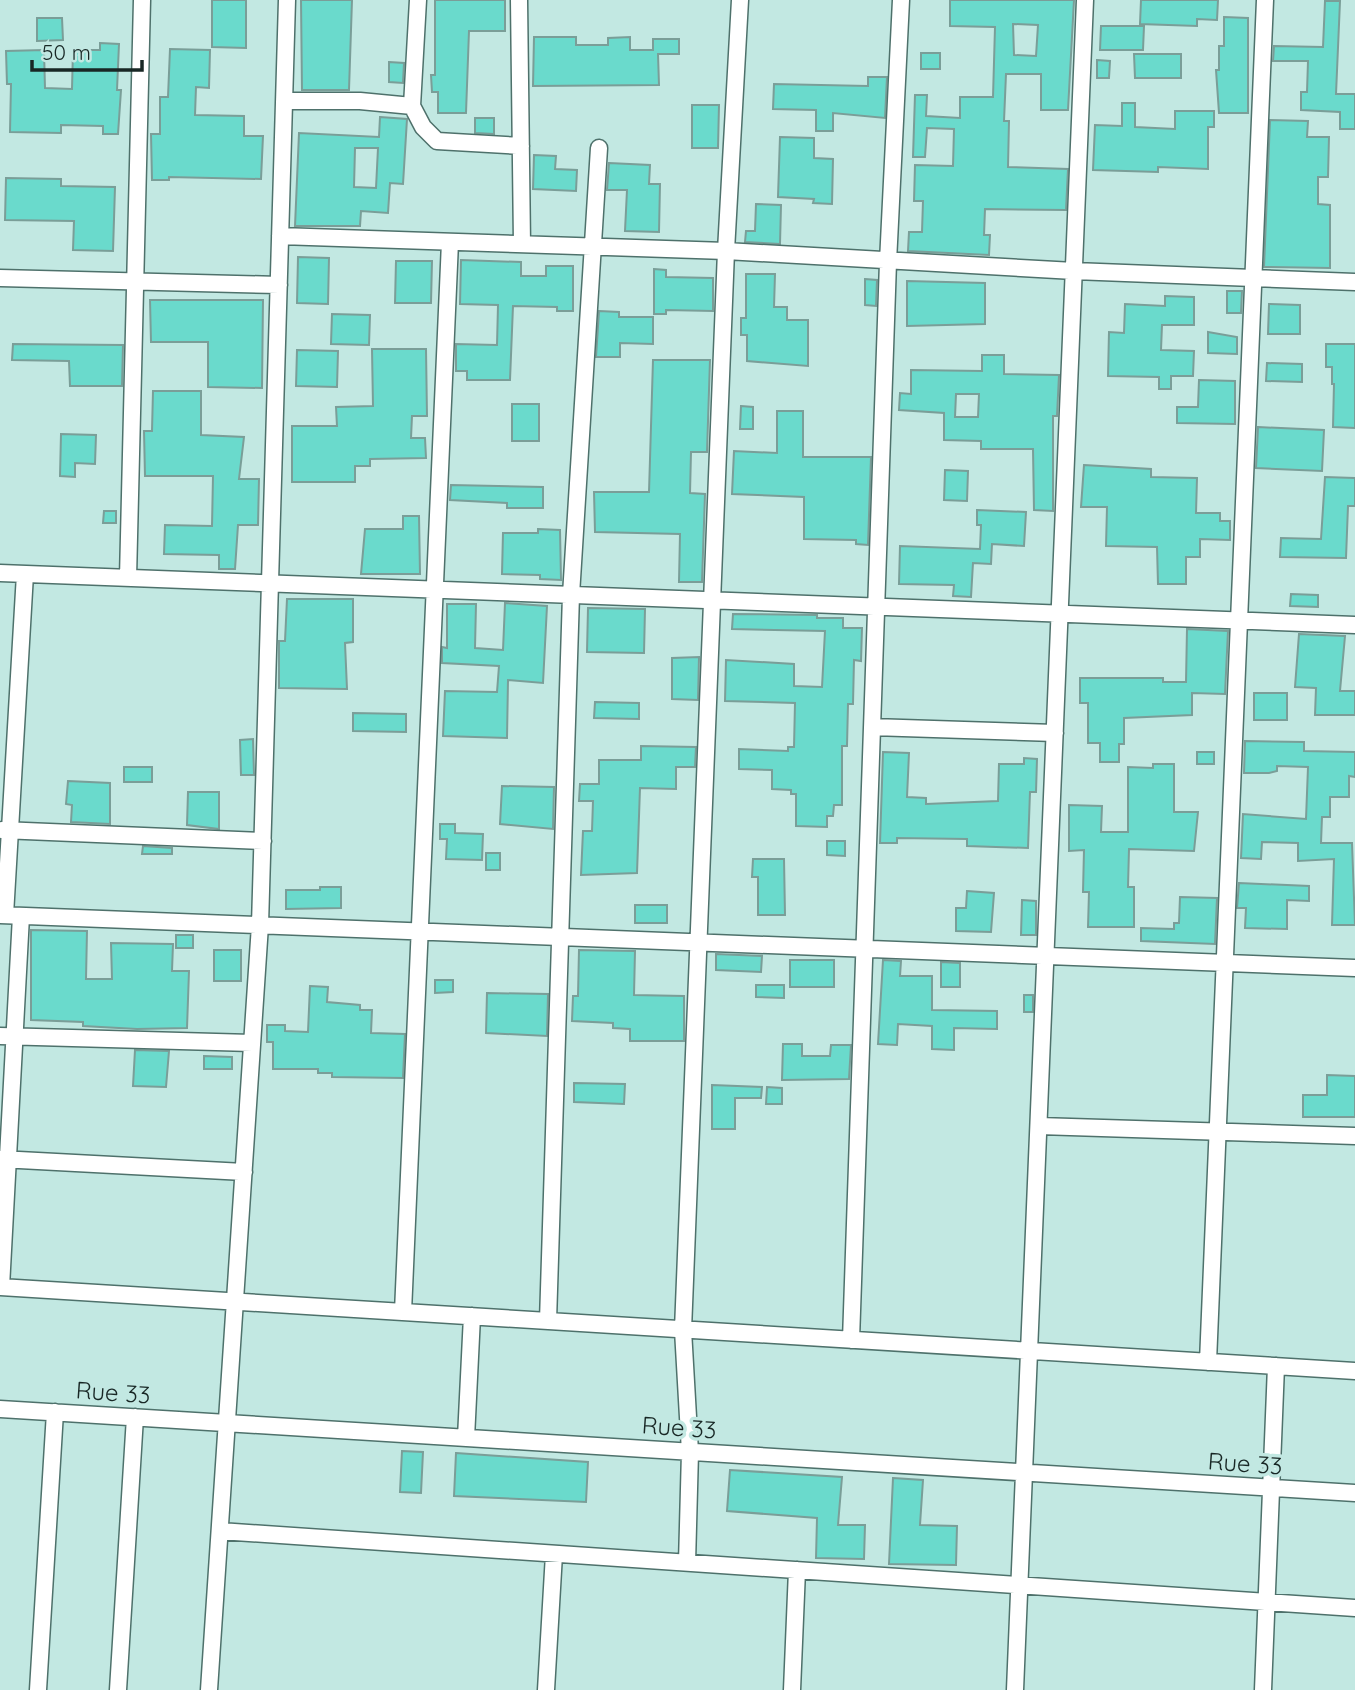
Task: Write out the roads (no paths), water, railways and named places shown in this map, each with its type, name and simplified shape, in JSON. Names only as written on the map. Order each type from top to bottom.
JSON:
[{"type":"street","points":[[128,578],[142,0]]},
{"type":"street","points":[[209,1690],[260,925],[287,0]]},
{"type":"street","points":[[418,0],[412,106],[423,127],[437,141],[521,146]]},
{"type":"street","points":[[519,0],[522,244]]},
{"type":"street","points":[[687,1563],[690,1452],[683,1329],[715,600],[726,251],[740,0]]},
{"type":"street","points":[[851,1340],[888,262],[901,0]]},
{"type":"street","points":[[1015,1690],[1085,0]]},
{"type":"street","points":[[1209,1362],[1265,0]]},
{"type":"street","points":[[284,101],[360,101],[412,106]]},
{"type":"street","points":[[548,1321],[571,595],[599,149]]},
{"type":"street","points":[[280,236],[726,251],[888,262],[1355,282]]},
{"type":"street","points":[[403,1312],[422,932],[433,590],[450,242]]},
{"type":"street","points":[[0,278],[279,285]]},
{"type":"street","points":[[0,573],[1355,625]]},
{"type":"street","points":[[25,574],[5,830],[9,915],[0,1287],[1355,1371]]},
{"type":"street","points":[[872,727],[1055,733]]},
{"type":"street","points":[[5,830],[263,841]]},
{"type":"street","points":[[9,915],[1355,968]]},
{"type":"street","points":[[7,1036],[252,1043]]},
{"type":"street","points":[[1039,1126],[1355,1136]]},
{"type":"street","points":[[4,1159],[244,1172]]},
{"type":"street","points":[[466,1438],[472,1316]]},
{"type":"street","points":[[1262,1690],[1276,1366]]},
{"type":"street","name":"Rue 33","points":[[0,1409],[1355,1493]]},
{"type":"street","points":[[38,1690],[55,1412]]},
{"type":"street","points":[[118,1690],[135,1417]]},
{"type":"street","points":[[220,1531],[1355,1608]]},
{"type":"street","points":[[546,1690],[554,1553]]},
{"type":"street","points":[[792,1690],[797,1570]]}]
